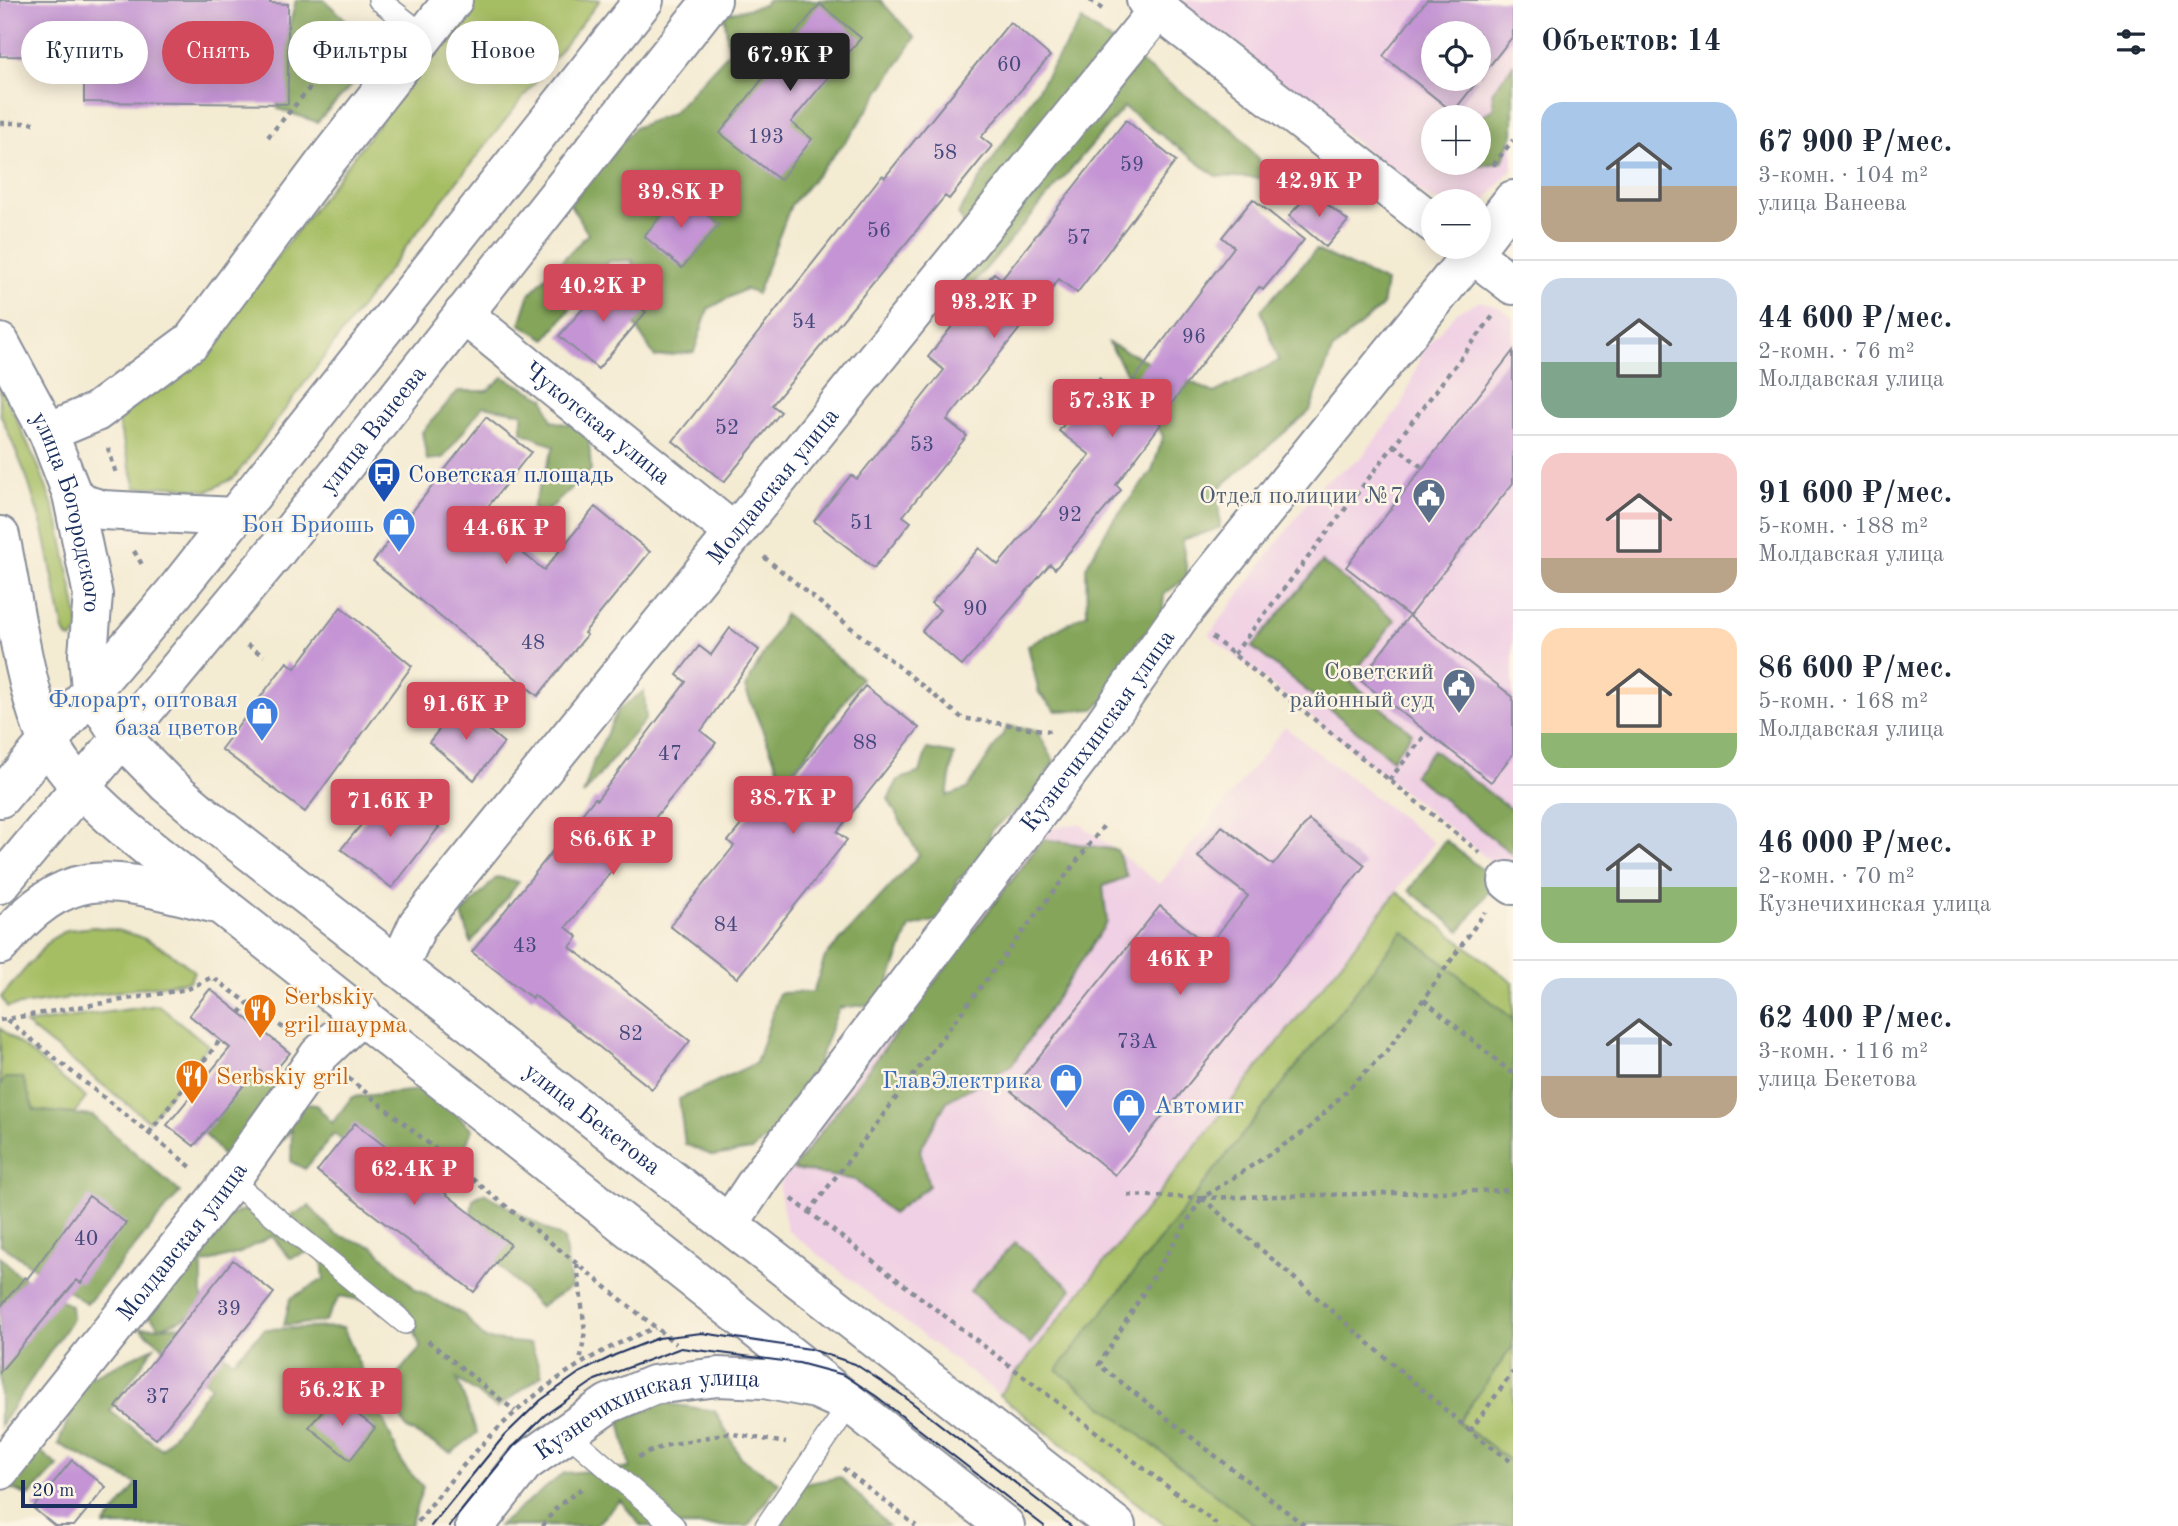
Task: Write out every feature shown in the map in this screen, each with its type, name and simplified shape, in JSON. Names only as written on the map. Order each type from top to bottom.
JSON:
[{"type":"street","points":[[432,27],[453,0]]},
{"type":"street","points":[[0,798],[234,517],[644,0]]},
{"type":"street","name":"улица Ванеева","points":[[0,884],[278,549],[712,0]]},
{"type":"street","points":[[1152,5],[1421,214]]},
{"type":"street","name":"Молдавская улица","points":[[398,968],[418,923],[1152,5]]},
{"type":"street","points":[[48,432],[96,412],[192,341],[387,84]]},
{"type":"street","name":"Кузнечихинская улица","points":[[1491,226],[1513,200]]},
{"type":"street","name":"Кузнечихинская улица","points":[[729,1224],[761,1176],[1095,737],[1182,613],[1464,259]]},
{"type":"street","points":[[1480,259],[1504,298]]},
{"type":"street","name":"Чукотская улица","points":[[463,314],[733,532]]},
{"type":"street","name":"улица Богородского","points":[[0,343],[48,432],[72,494],[93,595],[93,627],[88,654],[91,690]]},
{"type":"street","points":[[72,494],[86,505],[103,510],[234,517]]},
{"type":"street","points":[[1,560],[48,740],[79,786],[221,905],[362,1014],[1005,1526]]},
{"type":"street","name":"улица Бекетова","points":[[91,690],[121,737],[177,792],[398,968],[1116,1526]]},
{"type":"street","points":[[0,945],[39,903],[59,890],[83,883],[122,882],[221,905]]},
{"type":"street","name":"Молдавская улица","points":[[0,1470],[226,1186],[319,1055],[362,1014]]},
{"type":"street","name":"Кузнечихинская улица","points":[[475,1526],[524,1463],[608,1404],[653,1385],[718,1377],[764,1380],[816,1389],[850,1404]]},
{"type":"lane","points":[[380,1],[406,21]]},
{"type":"lane","points":[[226,1186],[405,1322]]},
{"type":"lane","points":[[766,1526],[850,1404]]},
{"type":"lane","points":[[566,1432],[674,1526]]},
{"type":"path","points":[[268,137],[380,1]]},
{"type":"path","points":[[0,123],[34,123]]},
{"type":"path","points":[[1234,654],[1504,298]]},
{"type":"path","points":[[107,443],[118,479]]},
{"type":"path","points":[[1394,445],[1423,468]]},
{"type":"path","points":[[733,532],[961,718],[1095,737]]},
{"type":"path","points":[[130,539],[133,549],[149,573]]},
{"type":"path","points":[[1209,635],[1494,864],[1511,883]]},
{"type":"path","points":[[245,643],[264,656]]},
{"type":"path","points":[[1390,780],[1427,733]]},
{"type":"path","points":[[809,1212],[1105,824]]},
{"type":"path","points":[[1305,1526],[1099,1364],[1202,1198],[1307,1130],[1387,1051],[1462,943]]},
{"type":"path","points":[[3,1019],[188,989],[212,977],[319,1055],[718,1377]]},
{"type":"path","points":[[1424,1000],[1513,1074]]},
{"type":"path","points":[[240,1013],[248,1003]]},
{"type":"path","points":[[3,1019],[149,1133],[226,1186]]},
{"type":"path","points":[[149,1133],[220,1040]]},
{"type":"path","points":[[761,1176],[1219,1526]]},
{"type":"path","points":[[1128,1195],[1202,1198],[1513,1190]]},
{"type":"path","points":[[1202,1198],[1470,1431],[1513,1463]]},
{"type":"path","points":[[577,1264],[585,1331],[580,1363]]},
{"type":"path","points":[[405,1322],[515,1411]]},
{"type":"path","points":[[1470,1431],[1513,1372]]},
{"type":"path","points":[[542,1526],[558,1506],[608,1470],[664,1446],[728,1433],[819,1448],[916,1526]]},
{"type":"shaded area","points":[[1171,0],[1513,0],[1513,167],[1491,194],[1491,189],[1421,189],[1421,192]]},
{"type":"shaded area","points":[[1480,301],[1499,307],[1513,318],[1513,875],[1508,881],[1494,864],[1209,635],[1321,484],[1361,458],[1402,404],[1424,349],[1458,311]]},
{"type":"shaded area","points":[[1285,727],[1434,843],[999,1395],[787,1230],[779,1188],[787,1165],[1039,831],[1079,823],[1160,884]]},
{"type":"green space","points":[[296,0],[324,0],[347,21],[291,21]]},
{"type":"green space","points":[[473,0],[600,0],[559,52],[559,21],[457,21]]},
{"type":"green space","points":[[767,0],[880,0],[915,38],[851,135],[791,205],[757,294],[745,289],[708,309],[694,352],[655,357],[625,309],[633,260],[609,261],[546,339],[520,324],[530,293],[588,234],[570,204],[634,128],[672,113],[729,52],[724,14],[764,5]]},
{"type":"green space","points":[[1082,20],[1236,132],[1274,179],[1216,176],[1124,107],[948,313],[980,248],[958,214]]},
{"type":"green space","points":[[288,31],[288,84],[353,84],[317,122],[278,109],[275,82]]},
{"type":"green space","points":[[446,35],[446,84],[534,84],[414,236],[234,478],[208,491],[171,486],[136,488],[118,422],[277,257],[409,84],[432,84],[432,54]]},
{"type":"green space","points":[[1513,65],[1513,134],[1502,162],[1491,164],[1491,110],[1494,108],[1492,92]]},
{"type":"green space","points":[[1316,250],[1386,282],[1382,306],[1332,350],[1310,411],[1218,489],[1220,528],[1182,540],[1188,577],[1164,594],[1162,620],[1137,641],[1129,678],[1094,709],[1056,711],[1039,693],[1028,646],[1087,613],[1086,567],[1109,526],[1152,471],[1163,436],[1109,343],[1214,393],[1279,361],[1261,310]]},
{"type":"green space","points":[[503,377],[544,398],[552,421],[588,429],[591,470],[544,514],[532,508],[554,446],[522,432],[522,413],[483,406],[443,458],[427,460],[422,432],[458,391],[487,391]]},
{"type":"green space","points":[[0,384],[40,470],[59,523],[80,629],[73,639],[68,638],[64,631],[43,529],[26,475],[0,413]]},
{"type":"green space","points":[[1322,562],[1395,620],[1349,680],[1412,733],[1392,759],[1252,647]]},
{"type":"green space","points":[[785,614],[861,678],[785,785],[745,688]]},
{"type":"green space","points":[[644,691],[646,719],[583,795],[594,760],[618,710]]},
{"type":"green space","points":[[1008,726],[1037,731],[1054,761],[1029,801],[992,829],[982,865],[957,880],[947,918],[910,927],[881,1003],[839,1008],[798,1113],[752,1150],[713,1156],[685,1144],[679,1099],[756,1063],[779,993],[813,992],[825,957],[919,855],[888,799],[898,780],[920,772],[927,749],[954,754],[947,796],[967,789]]},
{"type":"green space","points":[[1433,750],[1513,811],[1512,854],[1413,775]]},
{"type":"green space","points":[[1043,839],[1117,850],[1127,877],[1103,886],[1107,922],[1012,1065],[947,1101],[920,1150],[929,1186],[892,1214],[855,1180],[793,1169]]},
{"type":"green space","points":[[1445,840],[1496,881],[1460,931],[1409,890]]},
{"type":"green space","points":[[497,877],[519,882],[471,943],[462,914]]},
{"type":"green space","points":[[1397,892],[1513,983],[1513,1526],[1166,1526],[999,1395]]},
{"type":"green space","points":[[94,927],[122,931],[159,946],[194,971],[190,981],[7,1007],[1,997],[50,940],[67,930]]},
{"type":"green space","points":[[1403,931],[1513,1019],[1513,1346],[1458,1422],[1513,1463],[1513,1526],[1256,1526],[1057,1370]]},
{"type":"green space","points":[[158,1005],[208,1045],[149,1121],[25,1024]]},
{"type":"green space","points":[[0,1028],[86,1098],[0,1207]]},
{"type":"green space","points":[[256,1056],[290,1102],[316,1105],[332,1123],[352,1097],[429,1089],[472,1129],[452,1185],[381,1170],[334,1134],[305,1169],[291,1162],[292,1130],[255,1165],[227,1161],[196,1123]]},
{"type":"green space","points":[[5,1078],[23,1078],[34,1110],[93,1116],[180,1192],[87,1304],[0,1244],[0,1085]]},
{"type":"green space","points":[[484,1193],[564,1239],[571,1287],[539,1307],[482,1247],[469,1226],[473,1199]]},
{"type":"green space","points":[[309,1206],[335,1234],[374,1247],[415,1289],[464,1315],[485,1339],[531,1344],[542,1375],[497,1408],[457,1379],[477,1433],[451,1453],[407,1429],[384,1388],[421,1348],[402,1299],[366,1301],[340,1296],[324,1322],[284,1325],[290,1299],[324,1279],[321,1248],[290,1258],[272,1236],[240,1253],[202,1264],[202,1311],[162,1327],[187,1326],[233,1361],[265,1329],[343,1327],[403,1465],[423,1487],[410,1526],[104,1526],[137,1484],[58,1444],[85,1380],[154,1347],[110,1411],[162,1449],[211,1386],[140,1328],[160,1327],[145,1312],[206,1225],[243,1210],[277,1224]]},
{"type":"green space","points":[[1015,1242],[1072,1289],[1030,1344],[970,1291]]},
{"type":"green space","points":[[0,1256],[16,1273],[71,1306],[72,1319],[0,1426]]},
{"type":"green space","points":[[664,1403],[715,1411],[741,1458],[779,1483],[748,1526],[641,1526],[620,1500],[595,1526],[498,1526],[564,1473],[630,1468],[620,1420]]},
{"type":"green space","points":[[39,1450],[58,1466],[29,1496],[4,1486]]},
{"type":"green space","points":[[840,1477],[889,1526],[781,1526],[804,1484]]},
{"type":"building","points":[[0,0],[270,0],[270,3],[288,4],[288,104],[84,102],[84,84],[148,84],[148,21],[21,21],[21,56],[0,56]]},
{"type":"building","points":[[1427,0],[1513,0],[1513,36],[1491,64],[1491,21],[1421,21],[1421,86],[1383,56]]},
{"type":"building","points":[[820,4],[861,38],[791,122],[812,139],[780,180],[720,133],[774,64],[772,61]]},
{"type":"building","points":[[1010,22],[1050,56],[981,137],[992,146],[949,199],[945,196],[772,405],[781,412],[724,482],[673,441],[882,175],[885,177]]},
{"type":"building","points":[[1427,91],[1470,91],[1459,105],[1444,105]]},
{"type":"building","points":[[1126,120],[1176,161],[1077,293],[1059,279],[947,420],[967,436],[903,516],[911,522],[874,568],[814,521],[851,475],[857,479],[944,370],[928,357],[994,273],[1002,279]]},
{"type":"building","points":[[1311,191],[1348,221],[1326,247],[1289,216]]},
{"type":"building","points":[[681,192],[719,225],[682,268],[644,236]]},
{"type":"building","points":[[1253,199],[1304,240],[1263,290],[1259,287],[1158,422],[1161,424],[1116,485],[1121,490],[1055,569],[1050,564],[962,666],[922,631],[940,610],[931,603],[979,548],[998,565],[1090,455],[1059,431],[1099,378],[1122,395],[1234,247],[1222,237]]},
{"type":"building","points":[[608,280],[646,312],[598,369],[559,336]]},
{"type":"building","name":"Отдел полиции №7","points":[[1513,351],[1513,483],[1409,616],[1346,567]]},
{"type":"building","points":[[486,417],[531,452],[479,518],[544,570],[595,507],[650,552],[584,633],[587,635],[538,696],[373,562]]},
{"type":"building","points":[[341,607],[412,666],[305,812],[221,749],[287,662],[295,668]]},
{"type":"building","name":"Советский районный суд","points":[[1409,616],[1513,697],[1513,754],[1491,782],[1360,680]]},
{"type":"building","points":[[730,628],[759,650],[701,731],[716,743],[566,927],[578,937],[570,947],[690,1041],[652,1089],[534,995],[532,998],[472,952],[595,798],[597,800],[686,682],[677,675],[699,646],[711,655]]},
{"type":"building","points":[[865,686],[919,728],[837,832],[847,840],[737,978],[670,926],[734,846],[728,841],[775,783],[784,790]]},
{"type":"building","points":[[459,705],[504,743],[474,780],[429,742]]},
{"type":"building","points":[[390,790],[439,827],[392,888],[341,849]]},
{"type":"building","points":[[1309,820],[1365,865],[1115,1175],[1011,1091],[1160,906],[1208,946],[1248,896],[1198,857],[1222,826],[1273,865]]},
{"type":"building","points":[[210,989],[290,1053],[269,1078],[257,1069],[194,1146],[167,1125],[230,1048],[189,1015]]},
{"type":"building","points":[[355,1123],[510,1244],[474,1292],[317,1171]]},
{"type":"building","points":[[89,1196],[126,1223],[81,1283],[77,1280],[0,1372],[0,1307],[25,1277],[27,1279]]},
{"type":"building","points":[[233,1260],[274,1293],[156,1439],[116,1407]]},
{"type":"building","points":[[334,1396],[375,1428],[350,1460],[309,1427]]},
{"type":"building","points":[[72,1460],[106,1487],[74,1526],[55,1526],[33,1508]]},
{"type":"tram line","points":[[431,1526],[504,1436],[541,1400],[579,1373],[615,1355],[658,1338],[702,1333],[810,1349],[855,1364],[902,1395],[1071,1526]]},
{"type":"tram line","points":[[449,1526],[513,1447],[545,1415],[595,1380],[681,1348],[799,1363],[844,1375],[876,1396],[1044,1526]]},
{"type":"place","name":"Советская площадь","points":[[384,504]]},
{"type":"place","name":"Отдел полиции №7","points":[[1429,525]]},
{"type":"place","name":"Бон Бриошь","points":[[399,554]]},
{"type":"place","name":"Советский районный суд","points":[[1459,715]]},
{"type":"place","name":"Флорарт, оптовая база цветов","points":[[262,743]]},
{"type":"place","name":"Serbskiy gril шаурма","points":[[260,1040]]},
{"type":"place","name":"Serbskiy gril","points":[[192,1106]]},
{"type":"place","name":"ГлавЭлектрика","points":[[1066,1110]]},
{"type":"place","name":"Автомиг","points":[[1129,1135]]}]
